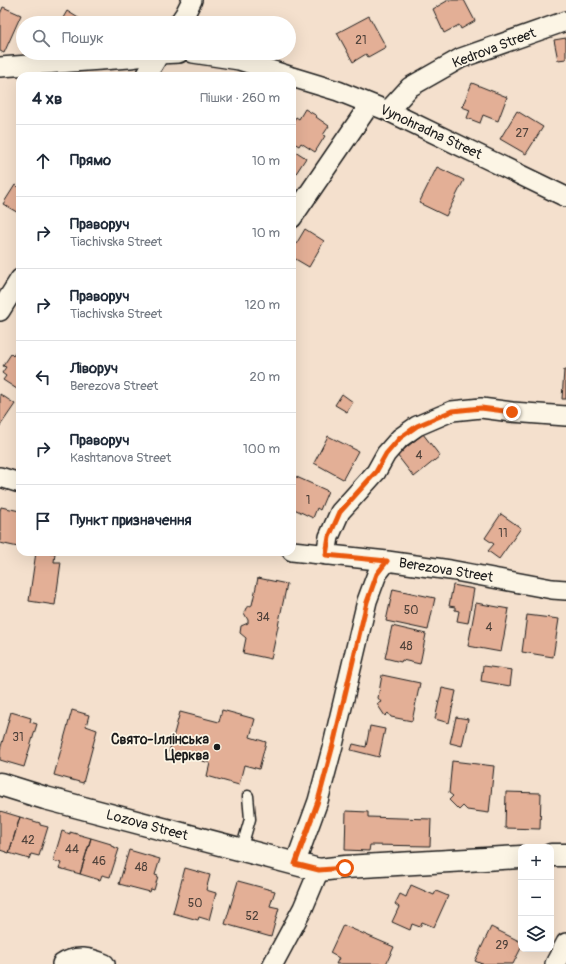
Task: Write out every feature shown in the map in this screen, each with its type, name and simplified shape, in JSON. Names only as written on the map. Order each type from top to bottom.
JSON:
[{"type":"street","points":[[184,16],[192,0]]},
{"type":"street","name":"Kedrova Street","points":[[388,112],[410,87],[461,58],[566,21]]},
{"type":"street","points":[[0,68],[104,60]]},
{"type":"street","points":[[148,72],[155,60]]},
{"type":"street","name":"Vynohradna Street","points":[[238,60],[278,72]]},
{"type":"street","name":"Vynohradna Street","points":[[296,78],[338,91],[370,104],[566,197]]},
{"type":"street","points":[[296,212],[370,104]]},
{"type":"street","points":[[0,311],[16,285]]},
{"type":"street","points":[[326,555],[329,537],[340,512],[376,472],[386,454],[400,438],[417,426],[452,411],[481,408],[566,416]]},
{"type":"street","points":[[0,477],[16,482]]},
{"type":"street","name":"Berezova Street","points":[[296,551],[387,561],[450,570],[552,590],[566,590]]},
{"type":"street","points":[[295,864],[320,794],[335,738],[367,602],[377,574],[387,561]]},
{"type":"street","name":"Lozova Street","points":[[0,784],[319,870],[518,857]]},
{"type":"street","points":[[554,855],[566,855]]},
{"type":"street","points":[[273,964],[303,908],[319,870]]},
{"type":"street","points":[[555,964],[566,943]]},
{"type":"street","points":[[62,964],[68,960],[79,958],[96,960],[105,964]]},
{"type":"lane","points":[[241,850],[250,819],[248,796]]},
{"type":"building","points":[[446,0],[464,0],[475,21],[461,29],[459,25],[444,33],[433,9],[447,1]]},
{"type":"building","points":[[3,7],[21,15],[16,16],[16,26],[4,53],[0,51],[0,14]]},
{"type":"building","points":[[67,11],[75,16],[64,16]]},
{"type":"building","points":[[369,16],[386,47],[368,57],[366,54],[353,62],[337,33]]},
{"type":"building","points":[[566,38],[566,59],[558,60],[554,40]]},
{"type":"building","points":[[472,83],[507,97],[498,121],[483,115],[480,123],[467,118],[470,110],[462,107]]},
{"type":"building","points":[[305,109],[317,116],[316,117],[329,126],[323,135],[325,136],[315,152],[301,143],[299,146],[296,144],[296,117],[299,119]]},
{"type":"building","points":[[517,111],[543,127],[526,154],[500,139]]},
{"type":"building","points":[[296,152],[306,158],[296,173]]},
{"type":"building","points":[[437,167],[464,180],[446,216],[419,203]]},
{"type":"building","points":[[15,185],[16,186],[16,212],[3,204]]},
{"type":"building","points":[[305,229],[324,241],[309,267],[296,259],[296,244]]},
{"type":"building","points":[[16,352],[16,388],[3,380],[6,376],[2,373],[6,367],[3,366],[11,354],[13,356]]},
{"type":"building","points":[[564,370],[566,370],[566,399],[562,399]]},
{"type":"building","points":[[0,394],[15,404],[0,426]]},
{"type":"building","points":[[342,394],[353,402],[347,412],[335,405]]},
{"type":"building","points":[[423,434],[440,456],[414,477],[397,455]]},
{"type":"building","points":[[328,436],[358,451],[343,479],[314,463]]},
{"type":"building","points":[[296,477],[328,491],[320,510],[317,508],[313,518],[296,510]]},
{"type":"building","points":[[1,507],[16,510],[16,547],[0,543]]},
{"type":"building","points":[[501,514],[521,528],[499,559],[488,551],[494,544],[485,538]]},
{"type":"building","points":[[35,556],[55,556],[54,562],[61,562],[55,605],[29,601]]},
{"type":"building","points":[[258,578],[287,584],[271,659],[243,653],[246,638],[240,633],[241,626],[248,623],[244,613],[246,608],[252,605]]},
{"type":"building","points":[[453,585],[474,589],[468,623],[457,621],[459,611],[455,610],[455,607],[449,606]]},
{"type":"building","points":[[393,589],[435,598],[428,630],[386,621]]},
{"type":"building","points":[[476,603],[509,609],[501,652],[468,646]]},
{"type":"building","points":[[527,615],[559,619],[553,657],[522,652]]},
{"type":"building","points":[[392,626],[426,634],[420,664],[402,660],[401,662],[385,658]]},
{"type":"building","points":[[483,666],[512,670],[510,686],[481,681]]},
{"type":"building","points":[[382,675],[420,683],[412,721],[391,717],[388,713],[385,716],[377,704],[381,702],[378,698]]},
{"type":"building","points":[[442,688],[456,691],[449,723],[435,719]]},
{"type":"building","points":[[72,710],[89,715],[86,726],[97,730],[83,783],[54,775]]},
{"type":"building","name":"Свято-Іллінська Церква","points":[[222,710],[255,719],[250,737],[266,742],[259,769],[244,765],[239,785],[207,776],[210,763],[169,752],[180,712],[219,722]]},
{"type":"building","points":[[11,712],[31,718],[30,722],[37,724],[24,767],[0,760],[0,750]]},
{"type":"building","points":[[456,717],[468,719],[462,746],[450,743]]},
{"type":"building","points":[[370,726],[385,729],[379,757],[351,750],[353,744],[366,747]]},
{"type":"building","points":[[452,761],[494,766],[489,813],[467,810],[463,806],[459,810],[449,800],[453,796],[449,793]]},
{"type":"building","points":[[506,792],[541,793],[540,829],[505,828]]},
{"type":"building","points":[[0,811],[20,817],[9,853],[0,850]]},
{"type":"building","points":[[346,811],[368,812],[368,817],[431,819],[430,846],[370,845],[369,851],[345,850]]},
{"type":"building","points":[[20,817],[48,827],[39,856],[31,854],[29,859],[9,853]]},
{"type":"building","points":[[62,831],[91,838],[80,874],[59,868],[61,863],[53,861]]},
{"type":"building","points":[[91,838],[111,844],[111,846],[119,849],[110,877],[102,875],[100,880],[80,874]]},
{"type":"building","points":[[129,850],[160,859],[155,875],[158,876],[154,890],[151,889],[150,892],[119,884]]},
{"type":"building","points":[[185,868],[210,875],[206,890],[216,893],[209,920],[199,917],[198,920],[173,913]]},
{"type":"building","points":[[238,881],[275,891],[270,906],[279,908],[271,937],[225,924]]},
{"type":"building","points":[[411,885],[434,895],[436,891],[448,896],[434,927],[422,922],[420,927],[412,924],[410,930],[392,922],[399,907],[395,904],[400,894],[406,897]]},
{"type":"building","points":[[343,925],[394,947],[386,964],[336,964],[339,958],[330,953]]},
{"type":"building","points":[[491,927],[518,940],[519,952],[513,964],[482,964],[475,961]]},
{"type":"place","name":"Свято-Іллінська Церква","points":[[217,747]]},
{"type":"route","points":[[345,868],[319,870],[295,864],[318,801],[367,602],[377,574],[387,561],[326,555],[329,537],[340,512],[358,490],[376,472],[386,454],[400,438],[417,426],[452,411],[481,408],[512,412]]}]
